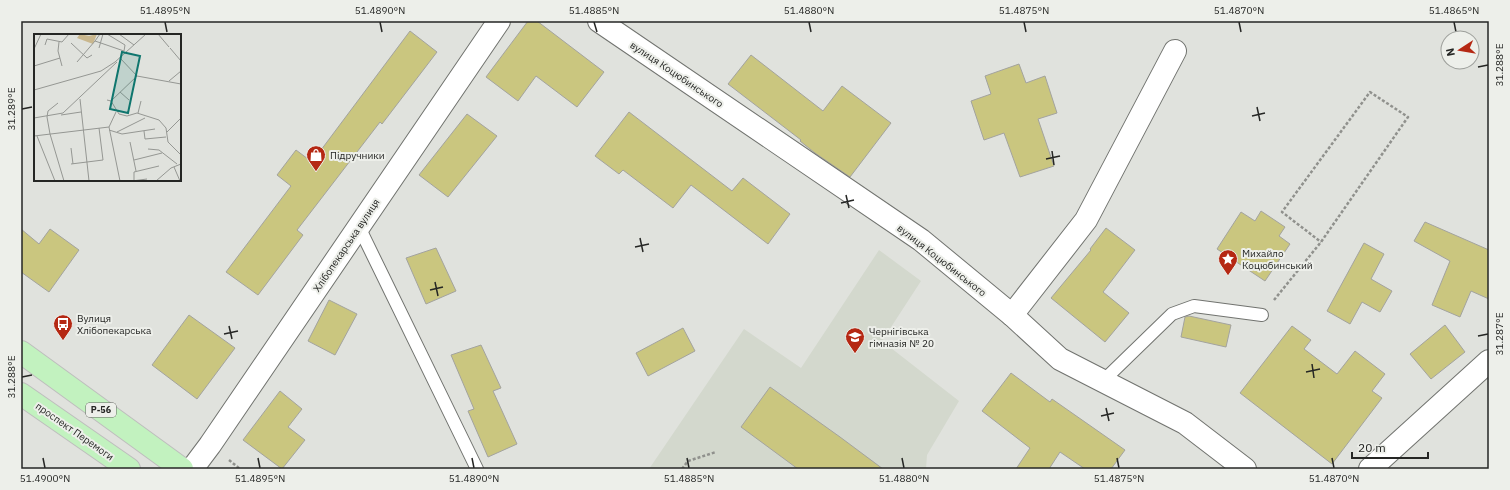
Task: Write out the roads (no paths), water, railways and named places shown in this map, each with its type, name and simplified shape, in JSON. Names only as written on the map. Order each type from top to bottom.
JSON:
[{"type":"main road","name":"Р-56","points":[[21,352],[182,469]]},
{"type":"main road","name":"проспект Перемоги","points":[[21,394],[129,469]]},
{"type":"street","name":"Хлібопекарська вулиця","points":[[192,469],[210,445],[499,21]]},
{"type":"street","name":"вулиця Коцюбинського","points":[[599,21],[921,240],[1012,315],[1060,359],[1185,423],[1245,469]]},
{"type":"street","points":[[1012,315],[1086,220],[1175,51]]},
{"type":"street","points":[[1370,469],[1489,361]]},
{"type":"lane","points":[[359,226],[477,469]]},
{"type":"lane","points":[[1104,381],[1172,314],[1194,306],[1262,314]]},
{"type":"place","name":"Підручники","points":[[316,172]]},
{"type":"place","name":"Михайло Коцюбинський","points":[[1228,276]]},
{"type":"place","name":"Вулиця Хлібопекарська","points":[[63,341]]},
{"type":"place","name":"Чернігівська гімназія № 20","points":[[855,354]]}]
